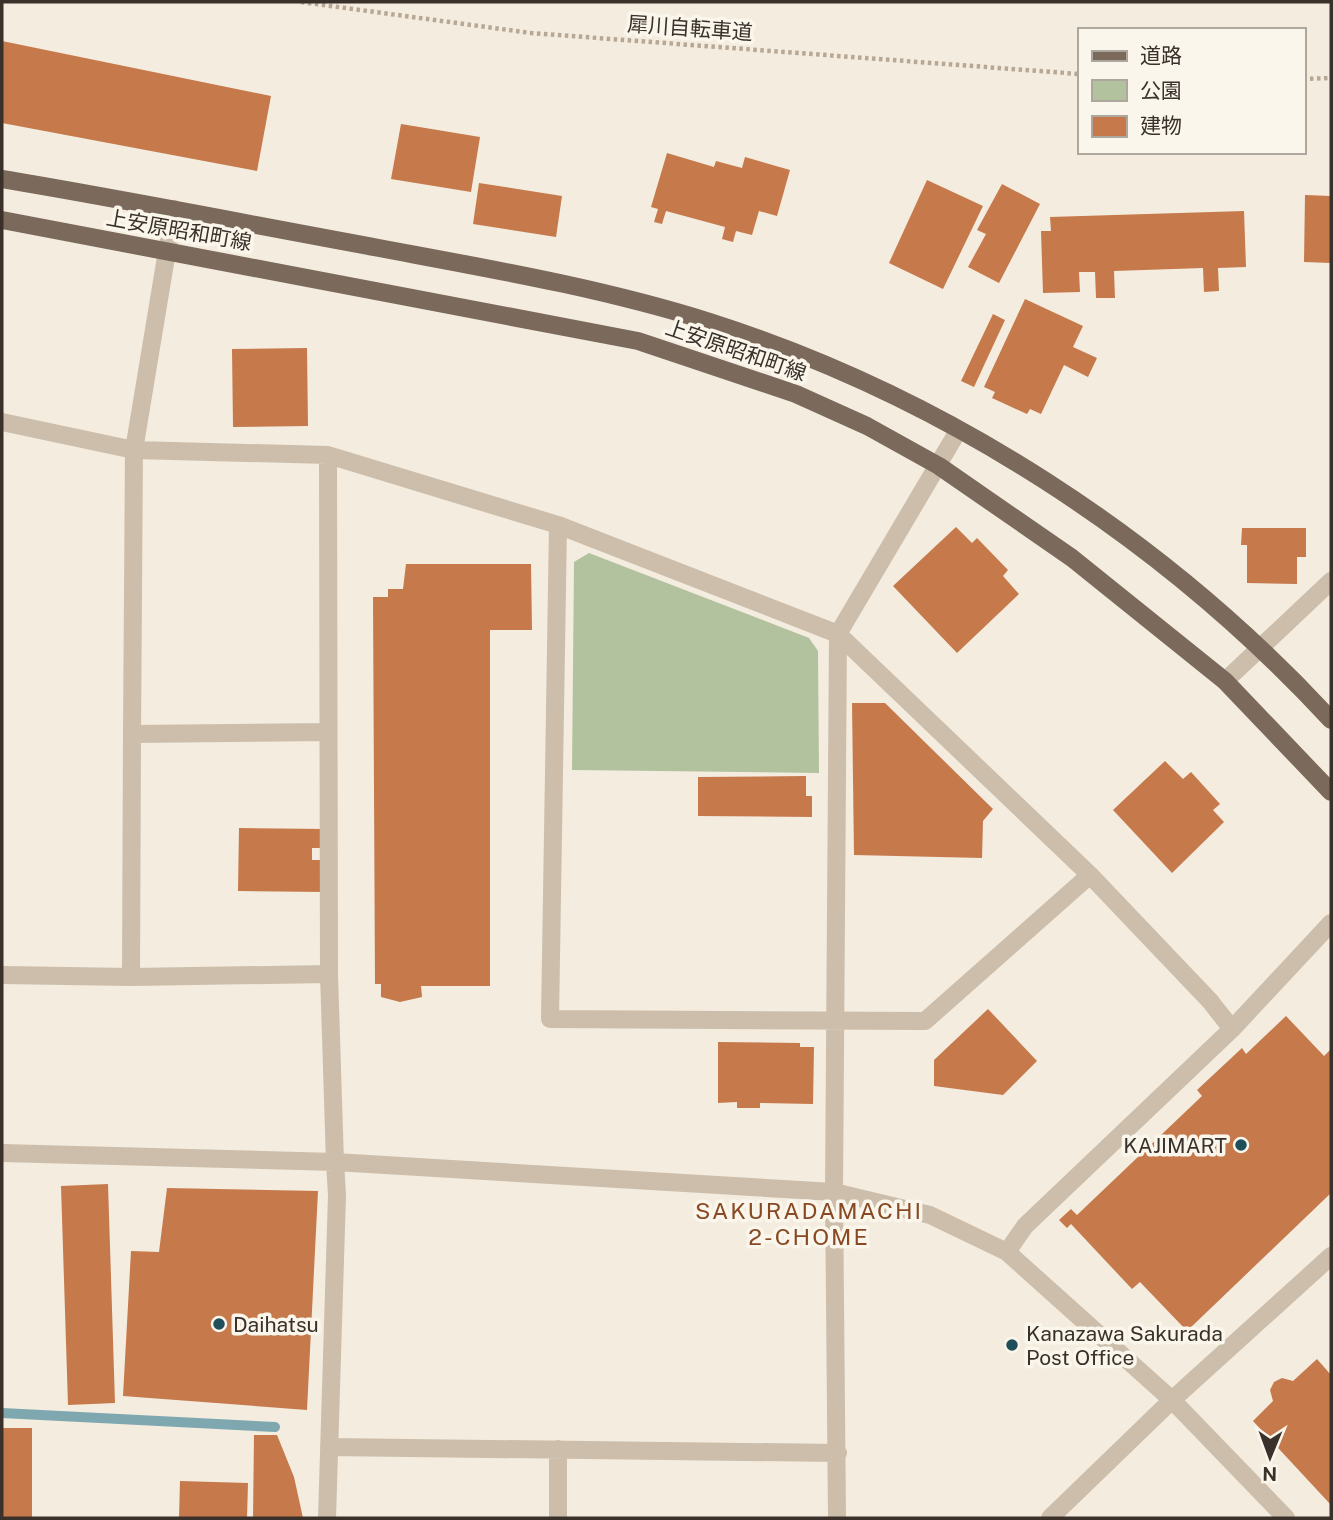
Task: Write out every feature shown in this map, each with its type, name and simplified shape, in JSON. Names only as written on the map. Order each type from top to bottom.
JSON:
[{"type":"main road","name":"上安原昭和町線","points":[[2,179],[174,209],[609,293],[711,323],[809,358],[906,402],[1118,530],[1193,589],[1331,720]]},
{"type":"main road","name":"上安原昭和町線","points":[[2,220],[638,341],[796,394],[867,426],[939,466],[1072,558],[1225,681],[1331,792]]},
{"type":"street","points":[[131,977],[134,450],[165,250],[174,209]]},
{"type":"street","points":[[2,422],[134,450],[328,455],[558,525],[838,634],[1090,875],[1210,1001],[1232,1029]]},
{"type":"street","points":[[838,1518],[834,1192],[838,634],[958,431]]},
{"type":"street","points":[[327,1518],[337,1195],[329,974],[328,455]]},
{"type":"street","points":[[558,525],[550,1019],[925,1021],[1090,875]]},
{"type":"street","points":[[1225,681],[1331,581]]},
{"type":"street","points":[[132,734],[328,733]]},
{"type":"street","points":[[1007,1252],[1025,1226],[1232,1029],[1331,923]]},
{"type":"street","points":[[2,975],[131,977],[329,974]]},
{"type":"street","points":[[2,1153],[335,1162],[834,1192],[930,1215],[1007,1252],[1172,1400],[1286,1518]]},
{"type":"street","points":[[1050,1518],[1172,1400],[1331,1256]]},
{"type":"street","points":[[329,1447],[838,1453]]},
{"type":"street","points":[[558,1449],[558,1518]]},
{"type":"path","name":"犀川自転車道","points":[[301,2],[531,33],[1078,74]]},
{"type":"path","points":[[1305,79],[1331,78]]},
{"type":"green space","points":[[589,553],[809,638],[818,651],[819,773],[572,770],[574,562]]},
{"type":"building","points":[[2,41],[271,96],[257,171],[2,123]]},
{"type":"building","points":[[401,124],[480,137],[471,192],[391,179]]},
{"type":"building","points":[[667,153],[714,167],[716,161],[742,168],[745,157],[790,170],[777,216],[759,211],[752,235],[736,231],[733,242],[722,239],[725,227],[666,211],[662,224],[654,222],[658,209],[651,207]]},
{"type":"building","points":[[927,180],[983,206],[943,289],[889,263]]},
{"type":"building","points":[[479,183],[562,196],[556,237],[473,224]]},
{"type":"building","points":[[1002,184],[1040,204],[999,283],[968,267],[986,234],[977,230]]},
{"type":"building","points":[[1305,195],[1331,196],[1331,263],[1304,262]]},
{"type":"building","points":[[1244,211],[1246,267],[1218,268],[1219,291],[1204,292],[1203,268],[1114,271],[1115,298],[1096,298],[1095,272],[1079,272],[1080,292],[1043,293],[1041,231],[1051,231],[1050,217]]},
{"type":"building","points":[[1025,299],[1083,326],[1073,347],[1097,358],[1088,377],[1064,365],[1041,414],[1030,409],[1027,414],[992,398],[995,392],[984,387]]},
{"type":"building","points":[[993,314],[1005,320],[974,387],[961,381]]},
{"type":"building","points":[[307,348],[308,426],[233,427],[232,349]]},
{"type":"building","points":[[956,527],[972,543],[977,538],[1008,570],[1003,576],[1019,594],[957,653],[893,586]]},
{"type":"building","points":[[1242,528],[1306,528],[1306,557],[1297,557],[1297,584],[1247,583],[1247,545],[1241,545]]},
{"type":"building","points":[[406,564],[531,564],[532,630],[490,630],[490,986],[421,986],[422,997],[400,1002],[381,997],[381,984],[375,984],[373,597],[388,597],[388,589],[403,589]]},
{"type":"building","points":[[852,703],[885,703],[993,809],[983,821],[982,858],[854,855]]},
{"type":"building","points":[[1165,761],[1183,779],[1191,772],[1220,804],[1213,810],[1224,822],[1172,873],[1113,810]]},
{"type":"building","points":[[806,776],[806,796],[812,796],[812,817],[698,816],[698,777]]},
{"type":"building","points":[[239,828],[325,829],[326,848],[312,848],[312,860],[326,860],[325,892],[238,891]]},
{"type":"building","points":[[988,1009],[1037,1061],[1003,1095],[934,1086],[934,1060]]},
{"type":"building","name":"KAJIMART","points":[[1286,1016],[1324,1056],[1331,1049],[1331,1193],[1187,1331],[1140,1282],[1132,1289],[1071,1224],[1067,1228],[1059,1220],[1071,1209],[1077,1215],[1202,1096],[1197,1090],[1242,1048],[1246,1054]]},
{"type":"building","points":[[718,1042],[800,1043],[800,1047],[814,1047],[813,1104],[760,1103],[760,1108],[737,1108],[737,1102],[718,1103]]},
{"type":"building","points":[[108,1184],[115,1403],[68,1405],[61,1186]]},
{"type":"building","name":"Daihatsu","points":[[167,1188],[318,1191],[307,1410],[123,1396],[131,1251],[159,1252]]},
{"type":"building","points":[[1317,1359],[1331,1375],[1331,1505],[1253,1421],[1273,1401],[1270,1390],[1274,1382],[1282,1378],[1293,1381]]},
{"type":"building","points":[[2,1428],[32,1428],[32,1518],[2,1518]]},
{"type":"building","points":[[254,1435],[277,1435],[294,1477],[303,1518],[253,1518]]},
{"type":"building","points":[[180,1481],[248,1483],[247,1518],[179,1518]]},
{"type":"waterway","points":[[2,1413],[275,1427]]},
{"type":"place","name":"KAJIMART","points":[[1241,1145]]},
{"type":"place","name":"Daihatsu","points":[[219,1324]]},
{"type":"place","name":"Kanazawa Sakurada Post Office","points":[[1012,1345]]},
{"type":"district","name":"SAKURADAMACHI 2-CHOME","points":[[809,1223]]}]
